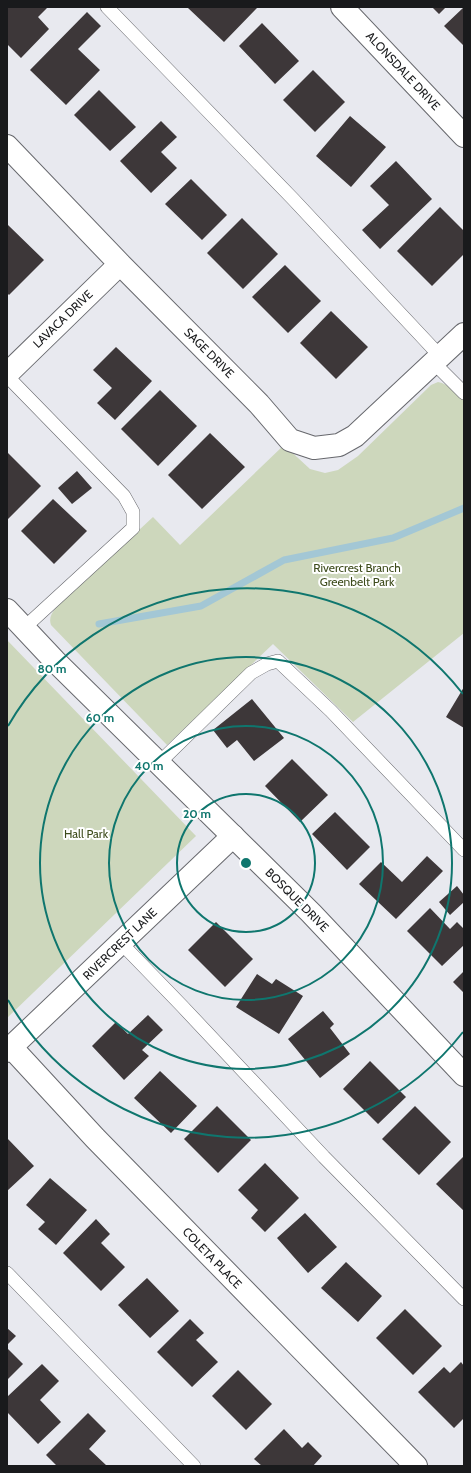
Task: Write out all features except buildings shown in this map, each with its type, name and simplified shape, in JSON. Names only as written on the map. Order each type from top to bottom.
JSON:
[{"type":"street","name":"ALONSDALE DRIVE","points":[[342,7],[464,136]]},
{"type":"street","name":"SAGE DRIVE","points":[[7,146],[120,264],[253,398],[290,440],[314,448],[339,445],[355,436],[464,334]]},
{"type":"street","name":"LAVACA DRIVE","points":[[7,375],[120,264]]},
{"type":"street","name":"BOSQUE DRIVE","points":[[7,610],[55,661],[311,913],[464,1074]]},
{"type":"street","name":"RIVERCREST LANE","points":[[9,1049],[233,836]]},
{"type":"street","name":"COLETA PLACE","points":[[9,1049],[416,1466]]},
{"type":"lane","points":[[107,7],[293,200],[434,362],[464,393]]},
{"type":"lane","points":[[7,375],[124,496],[132,512],[132,528],[24,628]]},
{"type":"lane","points":[[159,763],[252,673],[267,664],[278,661],[331,711],[464,850]]},
{"type":"lane","points":[[121,943],[324,1157],[464,1299]]},
{"type":"lane","points":[[7,1272],[194,1466]]},
{"type":"green space","name":"Rivercrest Branch Greenbelt Park","points":[[438,382],[449,387],[464,401],[464,633],[353,722],[273,644],[167,745],[51,625],[51,617],[56,607],[153,517],[180,545],[284,445],[310,469],[325,473],[338,470],[358,456],[431,385]]},
{"type":"green space","name":"Hall Park","points":[[7,640],[196,836],[7,1018]]},
{"type":"waterway","points":[[99,624],[201,606],[284,560],[393,538],[464,508]]}]
